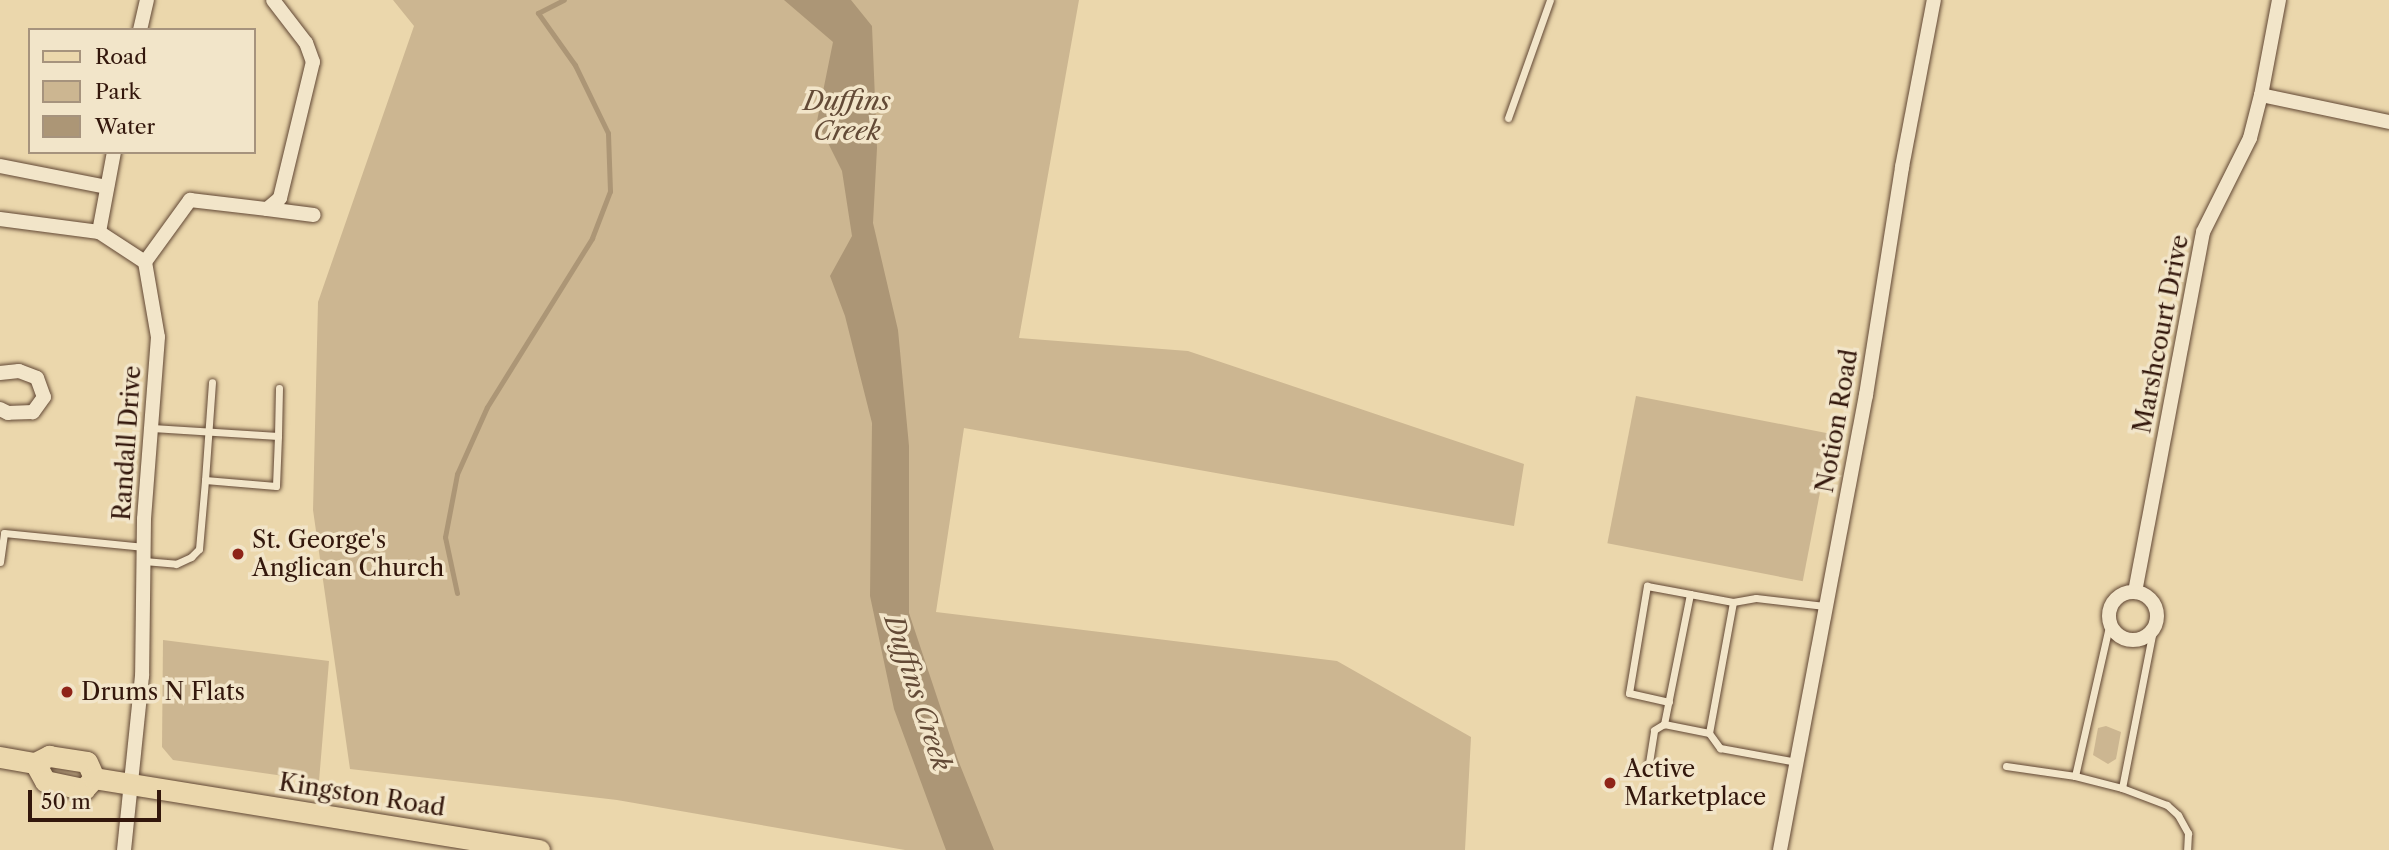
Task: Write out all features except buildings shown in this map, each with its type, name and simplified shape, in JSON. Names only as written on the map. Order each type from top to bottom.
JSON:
[{"type":"main road","name":"Kingston Road","points":[[0,757],[35,763],[45,781],[84,789],[94,778],[132,782],[539,850]]},
{"type":"street","points":[[140,28],[146,0]]},
{"type":"street","points":[[267,209],[280,198],[313,62],[306,43],[273,0]]},
{"type":"street","name":"Notion Road","points":[[1780,850],[1934,0]]},
{"type":"street","name":"Marshcourt Drive","points":[[2135,592],[2203,233],[2250,138],[2279,0]]},
{"type":"street","points":[[2261,95],[2389,122]]},
{"type":"street","points":[[99,232],[114,154]]},
{"type":"street","points":[[0,166],[107,187]]},
{"type":"street","points":[[0,219],[99,232],[145,262],[190,200],[314,215]]},
{"type":"street","name":"Randall Drive","points":[[124,850],[142,676],[144,554],[158,337],[145,262]]},
{"type":"street","points":[[0,373],[19,371],[37,378],[44,397],[33,412],[8,413],[0,409]]},
{"type":"street","points":[[2135,592],[2150,599],[2157,614],[2153,631],[2142,639],[2128,640],[2116,634],[2109,622],[2109,610],[2115,600],[2124,593],[2135,592]]},
{"type":"lane","points":[[1508,118],[1550,0]]},
{"type":"lane","points":[[0,562],[4,533],[144,554],[176,564],[191,557],[199,549],[212,382]]},
{"type":"lane","points":[[205,480],[276,486],[279,388]]},
{"type":"lane","points":[[151,428],[278,436]]},
{"type":"lane","points":[[1669,702],[1629,693],[1647,586],[1733,602],[1756,598],[1826,607]]},
{"type":"lane","points":[[1664,724],[1690,594]]},
{"type":"lane","points":[[1709,733],[1733,602]]},
{"type":"lane","points":[[2075,776],[2109,622]]},
{"type":"lane","points":[[2122,788],[2153,631]]},
{"type":"lane","points":[[1648,769],[1654,730],[1664,724],[1709,733],[1720,748],[1797,762]]},
{"type":"lane","points":[[2007,766],[2075,776],[2122,788],[2167,805],[2178,816],[2188,833],[2186,850]]},
{"type":"green space","points":[[393,0],[1079,0],[1019,338],[1188,351],[1524,464],[1514,526],[964,428],[936,612],[1337,661],[1471,737],[1465,850],[905,850],[617,800],[350,769],[313,510],[318,302],[414,26]]},
{"type":"green space","points":[[1636,396],[1831,434],[1803,581],[1607,543]]},
{"type":"green space","points":[[163,640],[329,661],[319,781],[173,760],[162,747]]},
{"type":"green space","points":[[2106,726],[2121,732],[2116,759],[2108,764],[2093,755],[2098,728]]},
{"type":"water","name":"Duffins Creek","points":[[784,0],[851,0],[872,26],[877,148],[873,223],[898,330],[909,446],[909,613],[958,760],[994,850],[946,850],[894,709],[870,596],[872,423],[845,316],[830,276],[852,236],[842,171],[817,121],[833,42]]},
{"type":"waterway","points":[[457,593],[445,537],[457,474],[487,407],[592,238],[610,191],[608,133],[575,65],[538,13],[564,0]]},
{"type":"place","name":"St. George's Anglican Church","points":[[238,554]]},
{"type":"place","name":"Drums N Flats","points":[[67,692]]},
{"type":"place","name":"Active Marketplace","points":[[1610,783]]}]
